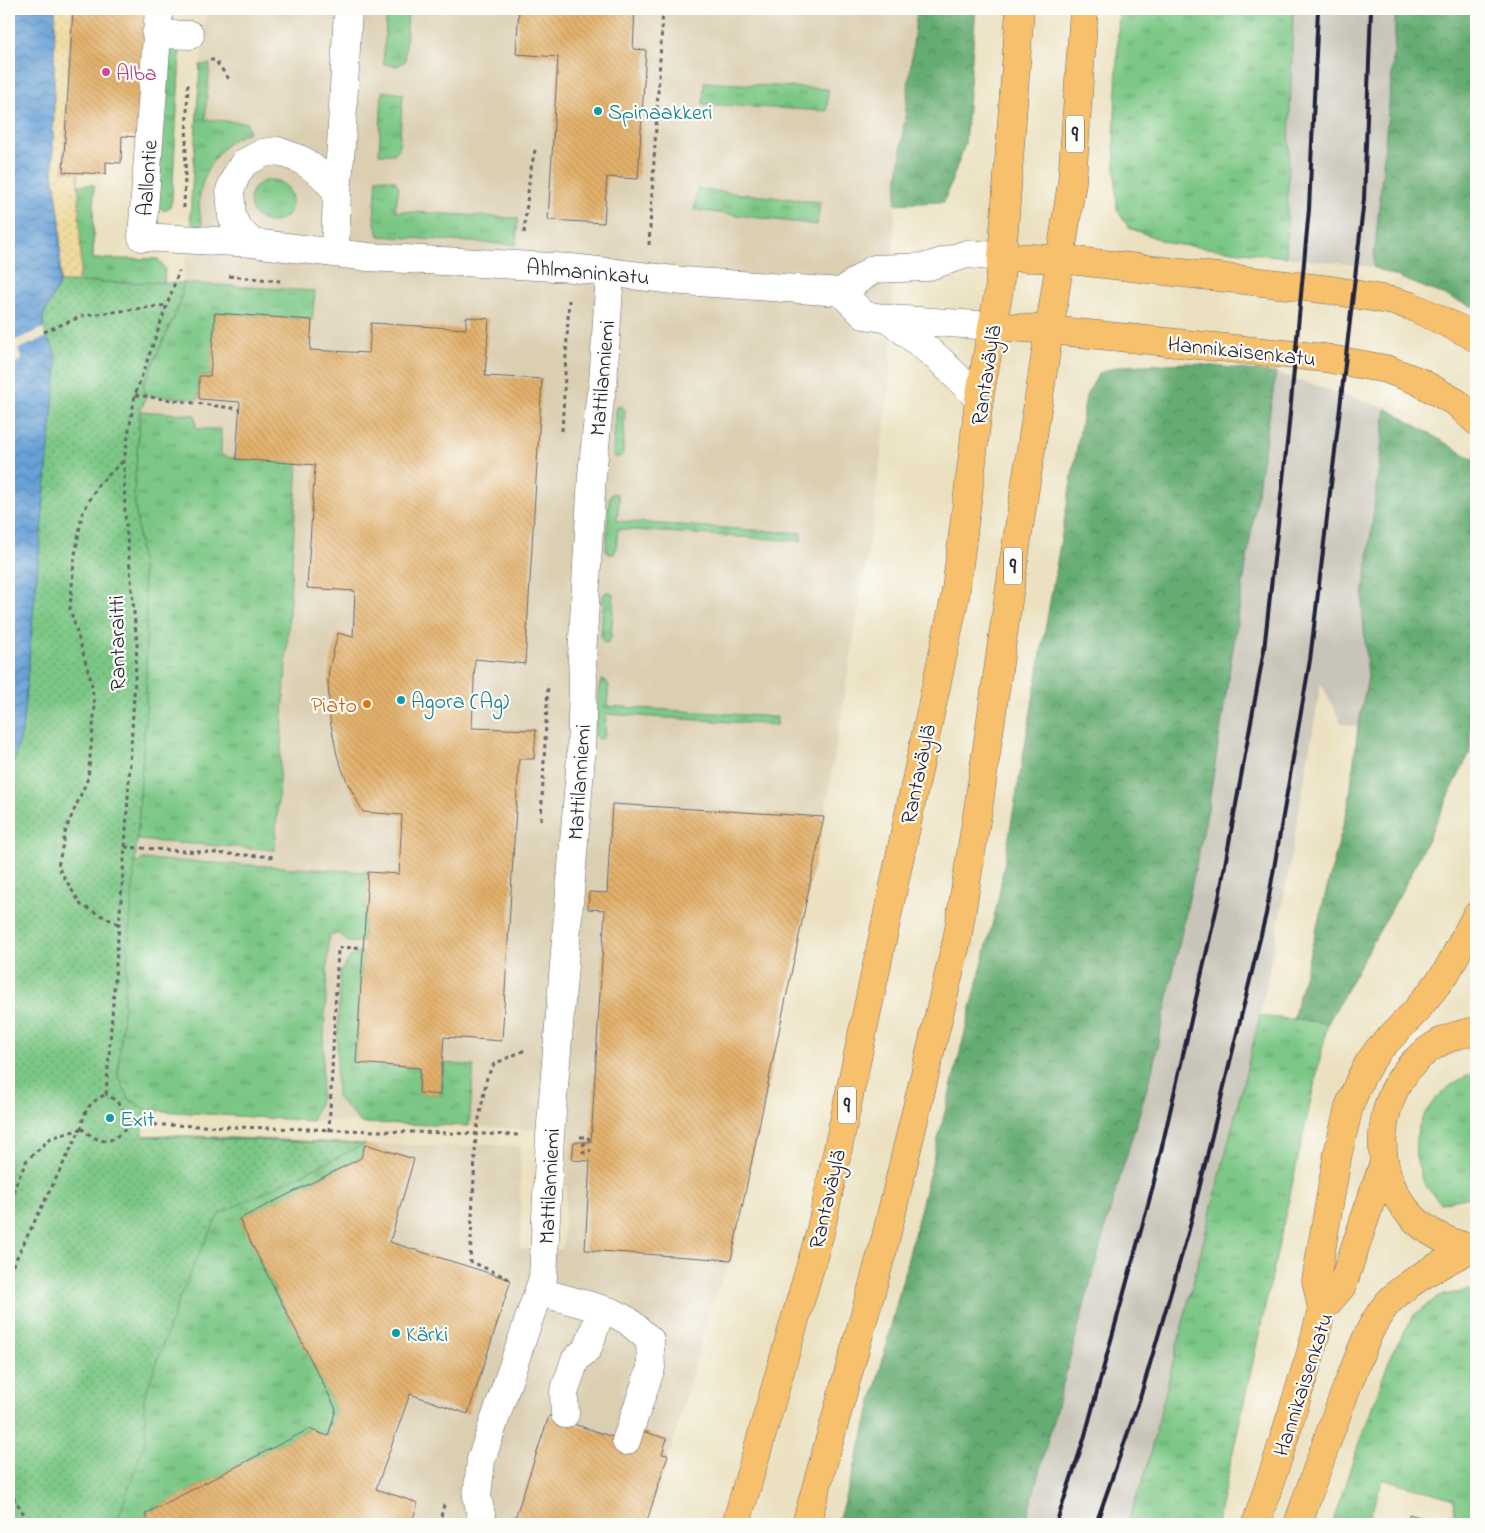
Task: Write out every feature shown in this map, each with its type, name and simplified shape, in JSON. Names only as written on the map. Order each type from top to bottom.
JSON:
[{"type":"main road","name":"Rantaväylä","points":[[736,1524],[820,1233],[955,596],[979,399],[1002,257],[1020,9]]},
{"type":"main road","name":"9","points":[[806,1524],[883,1249],[957,940],[1072,182],[1084,9]]},
{"type":"main road","points":[[1002,257],[1060,259],[1331,290],[1411,306],[1476,338]]},
{"type":"main road","name":"Hannikaisenkatu","points":[[992,326],[1325,358],[1386,369],[1418,381],[1457,403],[1476,420]]},
{"type":"main road","points":[[1322,1309],[1316,1280],[1348,1107],[1369,1063],[1379,1049],[1416,1012],[1446,973],[1476,916]]},
{"type":"main road","points":[[1474,1248],[1444,1239],[1415,1219],[1390,1183],[1384,1162],[1382,1140],[1385,1115],[1394,1090],[1408,1069],[1427,1052],[1449,1039],[1475,1030]]},
{"type":"main road","name":"Hannikaisenkatu","points":[[1256,1524],[1278,1461],[1322,1309],[1342,1286],[1384,1162]]},
{"type":"main road","name":"Hannikaisenkatu","points":[[1298,1524],[1341,1403],[1371,1327],[1387,1304],[1414,1281],[1444,1262],[1474,1248]]},
{"type":"street","points":[[335,252],[348,9]]},
{"type":"street","points":[[157,22],[189,47]]},
{"type":"street","name":"Aallontie","points":[[157,22],[142,237],[253,243]]},
{"type":"street","points":[[253,243],[238,229],[232,217],[230,190],[244,163],[263,153],[278,151],[302,160],[322,175],[337,192]]},
{"type":"street","name":"Ahlmaninkatu","points":[[253,243],[368,257],[572,268],[683,280],[841,292]]},
{"type":"street","points":[[992,326],[888,319],[864,315],[841,292],[874,269],[926,267],[967,254],[1002,257]]},
{"type":"street","name":"Mattilanniemi","points":[[483,1524],[477,1496],[480,1460],[528,1287],[543,1278],[550,1136],[581,756],[582,657],[592,475],[603,384],[610,272]]},
{"type":"street","points":[[888,319],[940,359],[979,399]]},
{"type":"street","points":[[528,1287],[612,1312],[628,1320],[650,1340],[651,1368],[626,1441]]},
{"type":"street","points":[[588,1348],[601,1310]]},
{"type":"path","points":[[647,276],[663,9]]},
{"type":"path","points":[[189,47],[215,60],[229,79]]},
{"type":"path","name":"Rantaraitti","points":[[106,1094],[136,645],[125,515],[124,460],[135,395],[180,268],[189,47]]},
{"type":"path","points":[[524,239],[530,173],[536,146]]},
{"type":"path","points":[[562,432],[569,293]]},
{"type":"path","points":[[44,332],[82,316],[167,305]]},
{"type":"path","points":[[135,395],[239,409]]},
{"type":"path","points":[[118,924],[81,905],[58,867],[66,829],[88,778],[95,706],[91,680],[70,609],[77,542],[82,514],[98,485],[124,460]]},
{"type":"path","points":[[541,828],[549,680]]},
{"type":"path","points":[[124,847],[275,857]]},
{"type":"path","points":[[329,1131],[338,948],[363,947]]},
{"type":"path","points":[[527,1042],[526,1050],[494,1064],[487,1077],[476,1134],[470,1261],[528,1287]]},
{"type":"path","points":[[9,1273],[81,1128],[84,1114],[92,1102],[106,1094],[121,1106],[130,1124]]},
{"type":"path","points":[[81,1128],[93,1138],[106,1141],[119,1136],[130,1124],[550,1136]]},
{"type":"path","points":[[9,1240],[14,1188],[27,1160],[51,1138],[81,1128]]},
{"type":"path","points":[[589,1142],[581,1146],[581,1150],[585,1153],[591,1150]]},
{"type":"path","points":[[9,1490],[30,1524]]},
{"type":"path","points":[[444,1505],[446,1495]]},
{"type":"shaded area","points":[[205,9],[917,9],[895,204],[891,371],[873,522],[825,813],[731,1260],[710,1308],[677,1429],[646,1524],[116,1524],[219,1214],[365,1144],[468,1146],[485,1143],[520,1147],[521,1249],[563,1249],[569,1132],[469,1126],[312,1121],[146,1110],[118,1075],[146,706],[146,609],[140,411],[147,396],[143,386],[180,303],[190,217]]},
{"type":"shaded area","points":[[1293,9],[1395,9],[1395,40],[1373,267],[1286,257]]},
{"type":"shaded area","points":[[1276,373],[1386,408],[1362,607],[1368,677],[1358,727],[1341,723],[1321,683],[1287,880],[1260,1016],[1145,1474],[1127,1524],[1025,1524],[1109,1214],[1152,1071],[1208,809]]},
{"type":"green space","points":[[387,9],[408,10],[405,61],[398,66],[383,64]]},
{"type":"green space","points":[[917,9],[976,9],[965,144],[944,202],[895,204]]},
{"type":"green space","points":[[1119,9],[1293,9],[1286,257],[1172,244],[1129,228],[1117,210],[1114,142]]},
{"type":"green space","points":[[1395,9],[1476,9],[1476,308],[1373,267],[1395,40]]},
{"type":"green space","points":[[174,45],[179,50],[180,56],[172,200],[170,207],[165,211],[157,204],[167,49]]},
{"type":"green space","points":[[210,64],[205,119],[247,123],[249,132],[237,137],[222,149],[209,168],[201,189],[199,201],[202,223],[199,227],[192,223],[190,217],[200,65]]},
{"type":"green space","points":[[704,82],[828,89],[827,111],[703,104]]},
{"type":"green space","points":[[382,91],[403,94],[399,149],[394,154],[379,154]]},
{"type":"green space","points":[[377,178],[395,180],[399,187],[395,211],[518,218],[516,245],[379,236],[374,219]]},
{"type":"green space","points":[[267,180],[275,180],[286,186],[292,201],[286,216],[275,222],[267,222],[256,216],[250,205],[250,197],[256,186]]},
{"type":"green space","points":[[78,185],[94,185],[93,259],[158,259],[165,269],[164,283],[74,291]]},
{"type":"green space","points":[[697,189],[820,202],[817,225],[694,210]]},
{"type":"green space","points":[[60,282],[183,283],[180,303],[143,385],[147,396],[140,411],[134,493],[146,609],[146,706],[118,1075],[128,1098],[146,1110],[142,1136],[365,1144],[219,1214],[179,1299],[144,1398],[146,1439],[116,1524],[9,1524],[9,779],[22,732],[57,362],[53,347],[46,337],[43,328],[43,316]]},
{"type":"green space","points":[[183,283],[315,291],[312,320],[215,313],[210,376],[199,376],[199,399],[147,396],[143,386],[180,303]]},
{"type":"green space","points":[[1188,363],[1276,373],[1208,809],[1152,1071],[1109,1214],[1025,1524],[837,1524],[861,1445],[997,905],[1086,396],[1099,373],[1121,366]]},
{"type":"green space","points":[[618,406],[623,407],[625,411],[623,453],[620,457],[615,457],[613,453]]},
{"type":"green space","points":[[1386,408],[1476,461],[1476,648],[1472,680],[1470,752],[1410,876],[1328,1023],[1293,1019],[1349,803],[1358,727],[1368,677],[1362,607]]},
{"type":"green space","points":[[140,411],[195,415],[196,429],[221,429],[221,455],[236,459],[298,463],[275,850],[137,840],[146,706],[146,609],[134,493]]},
{"type":"green space","points":[[612,493],[617,494],[619,500],[617,521],[801,533],[801,541],[618,529],[616,549],[614,554],[609,554],[606,550],[609,499]]},
{"type":"green space","points":[[606,592],[611,592],[614,596],[611,638],[608,643],[604,643],[601,638],[603,596]]},
{"type":"green space","points":[[601,680],[605,680],[609,685],[607,706],[777,717],[777,725],[606,714],[605,735],[602,739],[597,738],[595,736],[598,692]]},
{"type":"green space","points":[[143,859],[368,872],[363,942],[347,942],[341,934],[329,935],[321,1098],[312,1121],[146,1110],[128,1098],[118,1075],[134,865]]},
{"type":"green space","points":[[363,952],[356,1063],[420,1068],[419,1093],[440,1095],[443,1063],[474,1066],[469,1126],[361,1123],[337,1097],[336,1075],[340,972],[351,956]]},
{"type":"green space","points":[[1260,1016],[1328,1023],[1217,1524],[1127,1524],[1145,1474]]},
{"type":"green space","points":[[1476,1072],[1476,1196],[1441,1203],[1426,1186],[1421,1175],[1416,1155],[1416,1140],[1420,1125],[1436,1099],[1461,1079]]},
{"type":"green space","points":[[172,1135],[365,1144],[361,1158],[239,1219],[336,1409],[328,1436],[309,1429],[145,1514],[150,1524],[42,1524],[9,1318],[142,1136]]},
{"type":"green space","points":[[1469,1290],[1476,1292],[1476,1524],[1452,1524],[1455,1499],[1383,1479],[1367,1524],[1332,1524],[1391,1355],[1414,1315],[1439,1296]]},
{"type":"sand","points":[[55,9],[73,9],[63,171],[78,172],[81,267],[63,340],[32,728],[9,779],[22,732],[57,362],[53,347],[46,337],[43,328],[60,282],[60,221],[53,172]]},
{"type":"water","points":[[9,9],[55,9],[53,172],[60,221],[60,282],[43,316],[43,328],[46,337],[53,347],[57,362],[22,732],[9,779]]},
{"type":"pier","points":[[9,327],[14,341],[43,328],[46,337],[18,349],[22,360],[9,365]]},
{"type":"building","name":"Alba","points":[[73,9],[146,9],[139,137],[122,136],[121,163],[106,162],[106,174],[63,172]]},
{"type":"building","name":"Spinaakkeri","points":[[519,9],[635,9],[633,49],[646,50],[638,179],[607,177],[604,223],[548,220],[558,57],[516,54]]},
{"type":"building","name":"Agora (Ag)","points":[[215,313],[312,320],[310,350],[369,353],[371,323],[466,329],[466,317],[489,319],[485,376],[542,379],[525,664],[475,659],[472,728],[536,730],[534,759],[519,759],[502,1041],[444,1037],[440,1095],[419,1093],[420,1068],[356,1063],[368,872],[399,874],[402,815],[363,812],[347,782],[337,755],[330,720],[329,669],[338,633],[353,637],[355,591],[307,588],[315,465],[236,459],[240,402],[199,399],[199,376],[210,376]]},
{"type":"building","points":[[612,804],[824,817],[731,1260],[585,1250],[590,1161],[572,1160],[574,1142],[591,1142],[605,910],[588,909],[589,892],[607,893]]},
{"type":"building","name":"Kärki","points":[[365,1144],[414,1159],[390,1242],[511,1280],[468,1414],[410,1394],[376,1489],[418,1503],[411,1524],[150,1524],[145,1514],[309,1429],[328,1436],[336,1409],[239,1219],[361,1158]]},
{"type":"building","points":[[549,1416],[613,1437],[639,1430],[667,1439],[662,1454],[668,1455],[646,1524],[513,1524]]},
{"type":"building","points":[[1409,1514],[1445,1524],[1408,1524]]},
{"type":"railway","points":[[1056,1524],[1084,1439],[1152,1190],[1219,898],[1264,650],[1288,434],[1309,209],[1318,9]]},
{"type":"railway","points":[[1096,1524],[1140,1398],[1189,1230],[1266,914],[1310,660],[1335,451],[1364,199],[1371,9]]},
{"type":"place","name":"Alba","points":[[106,72]]},
{"type":"place","name":"Spinaakkeri","points":[[598,111]]},
{"type":"place","name":"Agora (Ag)","points":[[401,700]]},
{"type":"place","name":"Piato","points":[[367,704]]},
{"type":"place","name":"Exit","points":[[110,1118]]},
{"type":"place","name":"Kärki","points":[[396,1333]]}]
